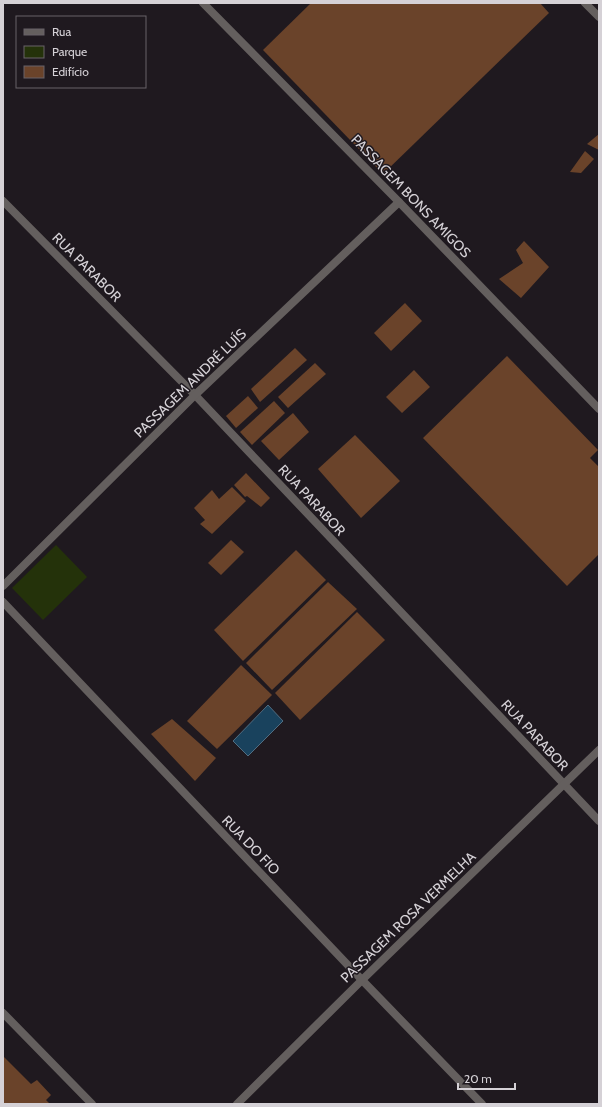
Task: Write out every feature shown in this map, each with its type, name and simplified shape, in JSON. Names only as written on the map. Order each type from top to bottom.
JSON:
[{"type":"street","name":"PASSAGEM BONS AMIGOS","points":[[203,3],[399,202],[599,409]]},
{"type":"street","points":[[585,3],[599,17]]},
{"type":"street","name":"RUA PARABOR","points":[[3,201],[195,395],[599,821]]},
{"type":"street","name":"PASSAGEM ANDRÉ LUÍS","points":[[3,586],[195,395],[399,202]]},
{"type":"street","name":"RUA DO FIO","points":[[3,602],[362,980],[482,1104]]},
{"type":"street","name":"PASSAGEM ROSA VERMELHA","points":[[237,1104],[362,980],[599,750]]},
{"type":"street","points":[[3,1013],[92,1104]]},
{"type":"green space","points":[[56,545],[87,577],[43,620],[12,588]]},
{"type":"water","points":[[268,705],[283,721],[248,756],[233,741]]},
{"type":"building","points":[[311,3],[540,3],[549,13],[383,174],[263,50]]},
{"type":"building","points":[[599,134],[599,150],[587,144]]},
{"type":"building","points":[[585,151],[594,159],[581,173],[570,172]]},
{"type":"building","points":[[524,241],[549,267],[521,298],[499,279],[523,263],[516,250]]},
{"type":"building","points":[[405,303],[422,321],[391,351],[374,333]]},
{"type":"building","points":[[295,348],[307,360],[260,402],[251,389]]},
{"type":"building","points":[[507,356],[598,450],[590,458],[599,467],[599,554],[567,586],[423,438]]},
{"type":"building","points":[[315,363],[326,374],[288,408],[278,397]]},
{"type":"building","points":[[414,370],[430,387],[402,413],[386,397]]},
{"type":"building","points":[[248,396],[258,408],[236,428],[226,416]]},
{"type":"building","points":[[274,401],[285,413],[252,445],[240,432]]},
{"type":"building","points":[[293,413],[309,432],[279,460],[261,441]]},
{"type":"building","points":[[355,435],[400,481],[361,518],[318,469]]},
{"type":"building","points":[[246,473],[270,498],[261,507],[247,496],[245,497],[234,485]]},
{"type":"building","points":[[232,487],[246,501],[212,534],[200,524],[205,520],[194,508],[212,490],[219,499]]},
{"type":"building","points":[[231,540],[244,552],[221,575],[208,563]]},
{"type":"building","points":[[296,550],[326,580],[243,661],[214,630]]},
{"type":"building","points":[[328,582],[357,609],[272,690],[246,663]]},
{"type":"building","points":[[357,612],[385,640],[300,720],[275,693]]},
{"type":"building","points":[[241,665],[272,695],[217,749],[187,721]]},
{"type":"building","points":[[172,719],[216,758],[195,781],[151,734]]},
{"type":"building","points":[[3,1056],[31,1084],[37,1080],[51,1095],[46,1100],[50,1104],[3,1104]]}]
